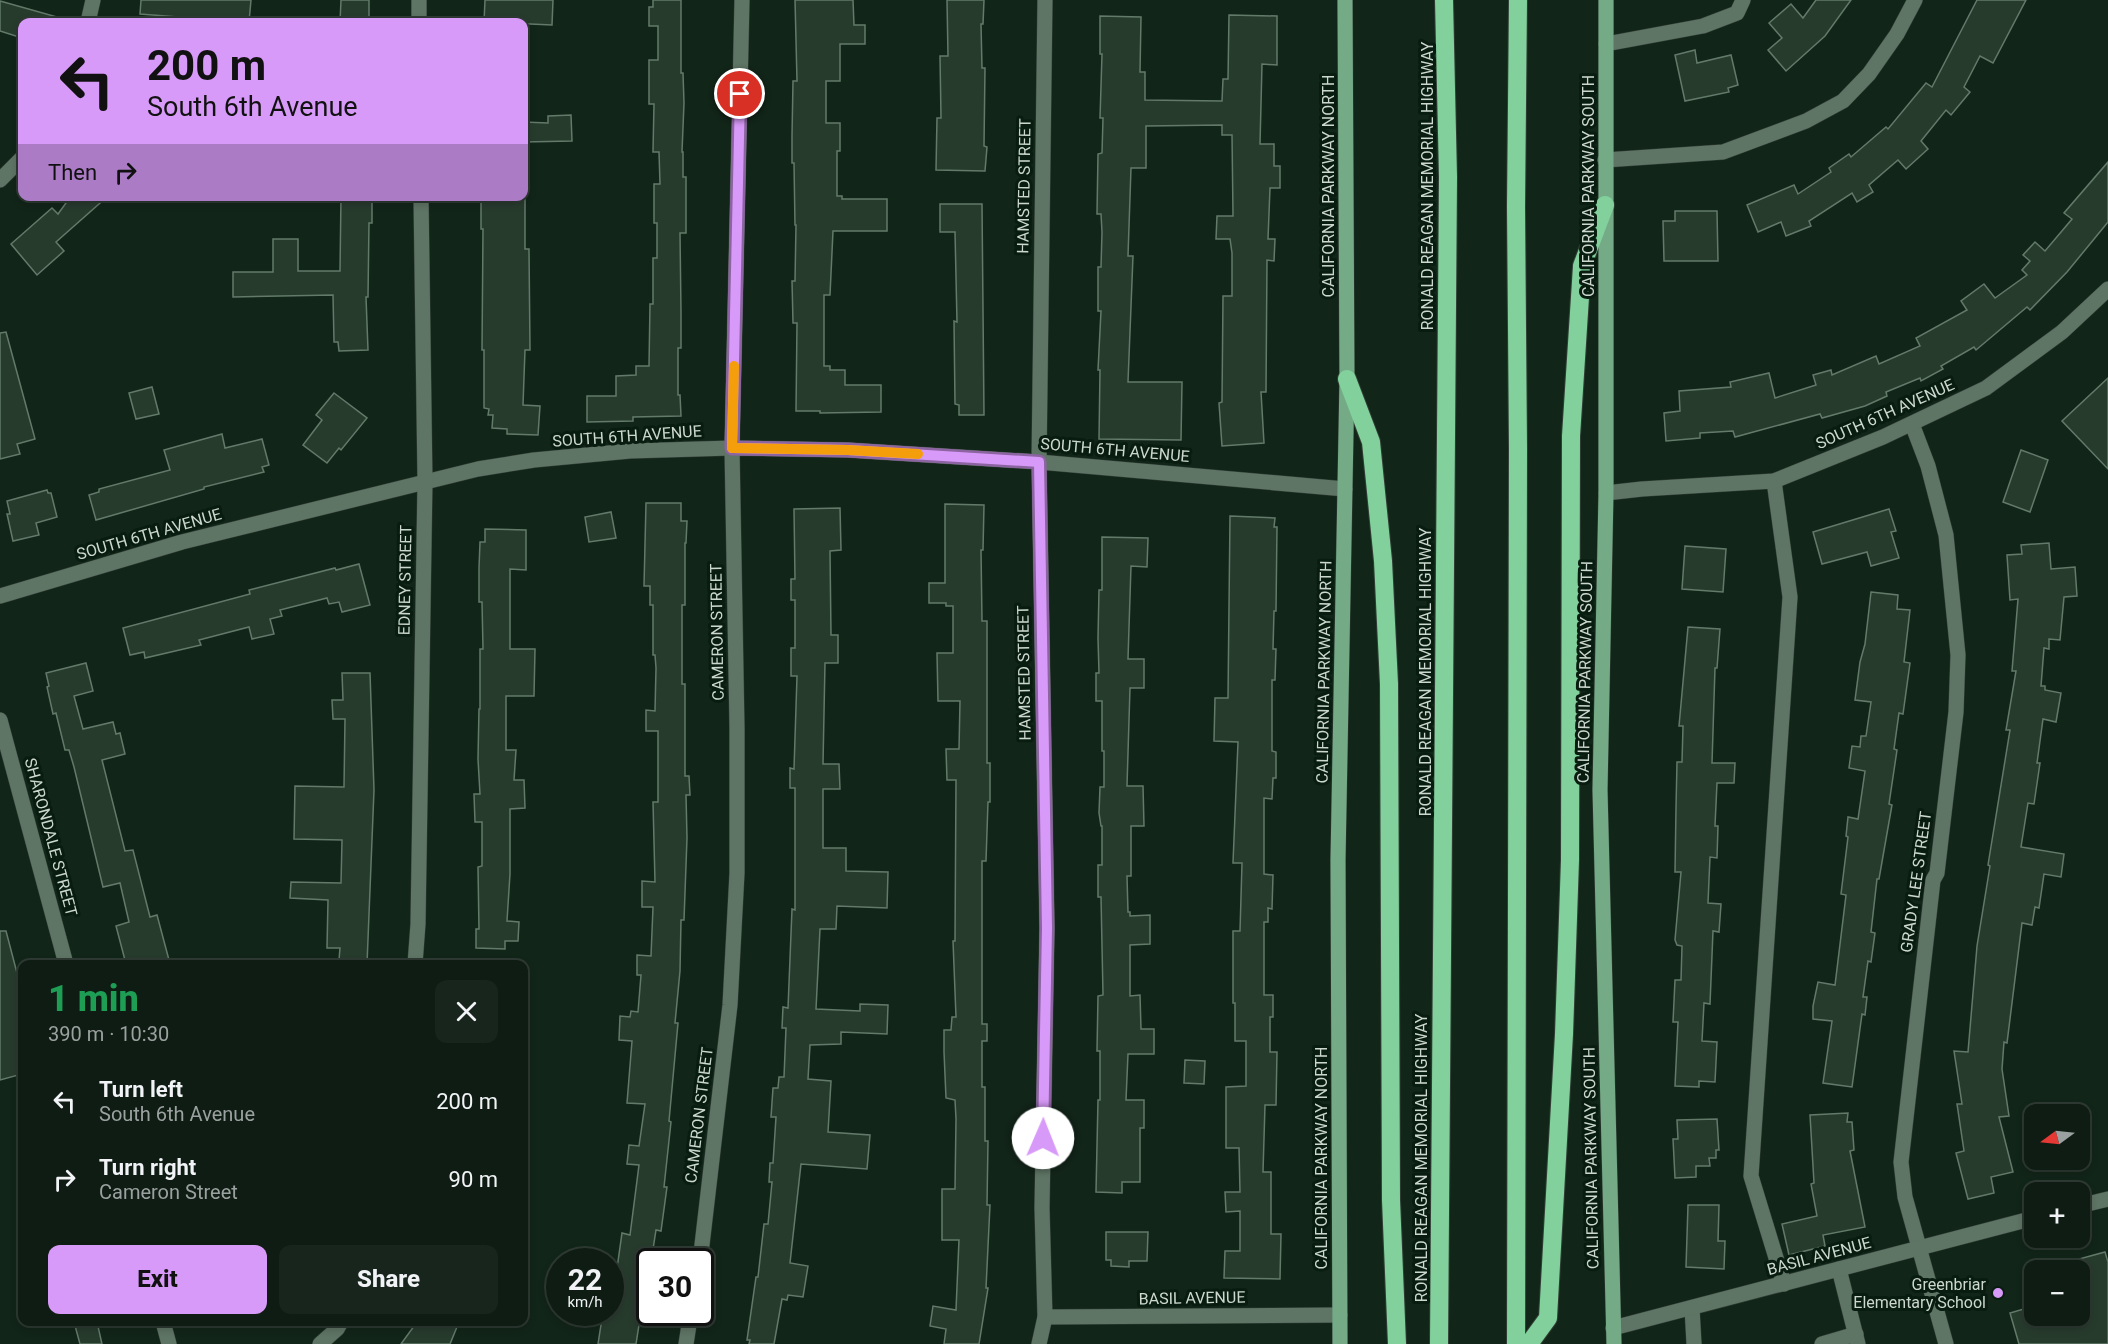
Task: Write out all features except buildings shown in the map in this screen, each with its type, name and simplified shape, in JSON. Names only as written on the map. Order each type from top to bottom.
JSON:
[{"type":"highway","name":"RONALD REAGAN MEMORIAL HIGHWAY","points":[[1439,1344],[1448,177],[1444,0]]},
{"type":"highway","points":[[1516,1344],[1518,0]]},
{"type":"highway","points":[[1529,1344],[1548,1318],[1564,1034],[1570,860],[1571,448],[1582,266],[1605,206]]},
{"type":"highway","points":[[1347,379],[1371,442],[1383,561],[1389,684],[1391,1168],[1397,1344]]},
{"type":"main road","name":"CALIFORNIA PARKWAY NORTH","points":[[1340,1344],[1338,860],[1347,379],[1345,0]]},
{"type":"main road","name":"CALIFORNIA PARKWAY SOUTH","points":[[1606,0],[1606,494],[1600,790],[1614,1336]]},
{"type":"street","points":[[89,18],[93,0]]},
{"type":"street","points":[[418,0],[419,18]]},
{"type":"street","name":"CAMERON STREET","points":[[702,1248],[730,1005],[737,873],[732,448],[742,0]]},
{"type":"street","name":"HAMSTED STREET","points":[[1039,1344],[1045,1317],[1042,1208],[1047,928],[1039,462],[1045,0]]},
{"type":"street","points":[[1606,44],[1703,26],[1737,13],[1743,0]]},
{"type":"street","points":[[1605,160],[1723,152],[1806,121],[1843,101],[1869,74],[1898,34],[1915,0]]},
{"type":"street","points":[[0,180],[18,162]]},
{"type":"street","name":"EDNEY STREET","points":[[415,960],[418,924],[425,481],[421,201]]},
{"type":"street","name":"SOUTH 6TH AVENUE","points":[[1606,494],[1642,489],[1774,481],[1912,424],[1986,388],[2062,332],[2108,289]]},
{"type":"street","name":"GRADY LEE STREET","points":[[1912,424],[1928,466],[1946,535],[1958,655],[1956,712],[1937,873],[1933,880],[1901,1162],[1905,1197],[1946,1344]]},
{"type":"street","name":"SOUTH 6TH AVENUE","points":[[0,596],[183,542],[425,481],[534,460],[630,451],[732,448],[848,450],[1039,462],[1345,489]]},
{"type":"street","points":[[1774,481],[1790,597],[1751,1176],[1784,1284]]},
{"type":"street","name":"SHARONDALE STREET","points":[[0,720],[65,960]]},
{"type":"street","points":[[2090,1203],[2108,1198]]},
{"type":"street","name":"BASIL AVENUE","points":[[1614,1336],[1692,1308],[2024,1221]]},
{"type":"street","points":[[1822,1344],[1857,1339],[1839,1269]]},
{"type":"street","points":[[1692,1308],[1694,1344]]},
{"type":"street","name":"BASIL AVENUE","points":[[1045,1317],[1340,1315]]},
{"type":"street","points":[[164,1326],[170,1344]]},
{"type":"street","points":[[320,1344],[339,1326]]},
{"type":"street","points":[[686,1344],[689,1326]]},
{"type":"slow traffic","points":[[734,366],[732,448],[918,454]]},
{"type":"place","name":"Greenbriar Elementary School","points":[[1998,1293]]},
{"type":"route","points":[[740,94],[732,448],[848,450],[1039,462],[1047,928],[1043,1138]]}]
